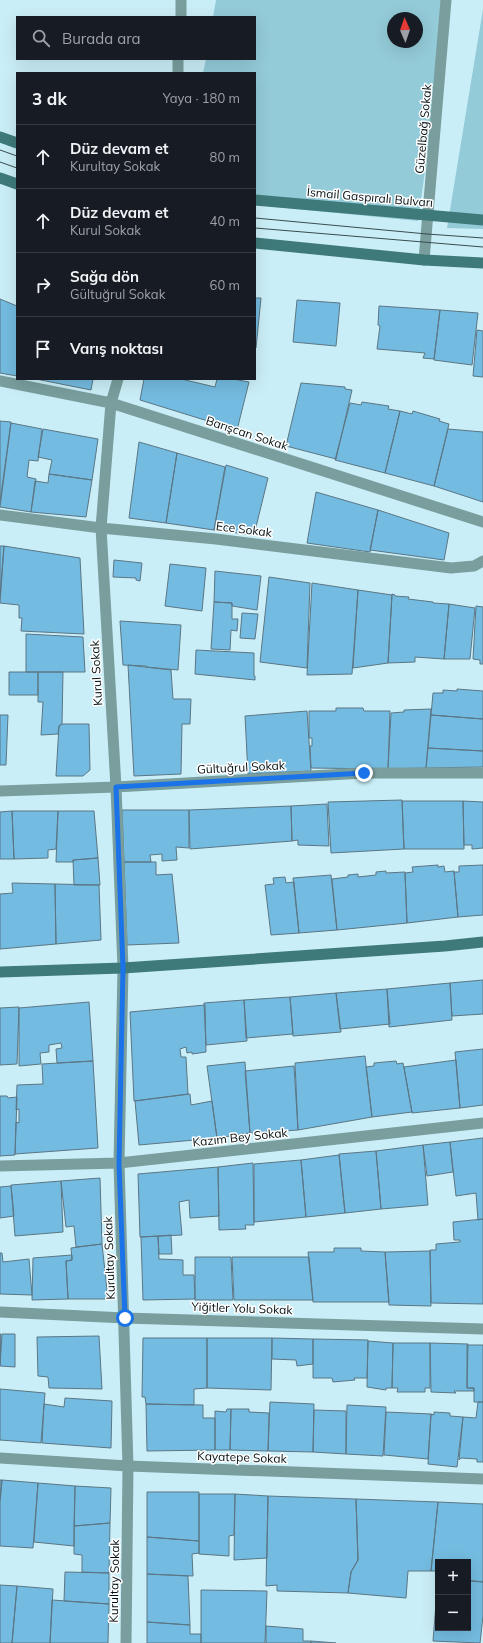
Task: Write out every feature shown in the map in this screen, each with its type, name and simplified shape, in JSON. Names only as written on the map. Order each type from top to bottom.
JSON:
[{"type":"main road","points":[[0,137],[16,143]]},
{"type":"main road","points":[[0,178],[16,184]]},
{"type":"main road","name":"İsmail Gaspıralı Bulvarı","points":[[256,200],[483,220]]},
{"type":"main road","points":[[256,243],[424,260],[483,263]]},
{"type":"main road","points":[[0,972],[123,968],[483,942]]},
{"type":"street","points":[[180,16],[181,0]]},
{"type":"street","name":"Güzelbağ Sokak","points":[[424,260],[446,0]]},
{"type":"street","points":[[178,60],[178,72]]},
{"type":"street","name":"Kurul Sokak","points":[[118,380],[111,403],[101,528],[116,787],[123,968]]},
{"type":"street","name":"Barışcan Sokak","points":[[0,381],[111,403],[483,522]]},
{"type":"street","name":"Ece Sokak","points":[[0,515],[101,528],[216,538],[451,568],[474,566],[483,561]]},
{"type":"street","name":"Gültuğrul Sokak","points":[[0,791],[116,787],[364,773],[483,773]]},
{"type":"street","name":"Kurultay Sokak","points":[[123,968],[119,1164],[125,1318],[128,1466],[126,1643]]},
{"type":"street","name":"Kazım Bey Sokak","points":[[0,1166],[119,1164],[483,1123]]},
{"type":"street","name":"Yiğitler Yolu Sokak","points":[[0,1312],[125,1318],[483,1329]]},
{"type":"street","name":"Kayatepe Sokak","points":[[0,1458],[128,1466],[483,1479]]},
{"type":"shaded area","points":[[216,0],[449,0],[418,221],[256,205],[256,72],[203,72],[206,60],[256,60],[256,16],[213,16]]},
{"type":"shaded area","points":[[483,9],[483,229],[447,228]]},
{"type":"building","points":[[256,298],[261,298],[256,348]]},
{"type":"building","points":[[0,299],[16,306],[16,376],[0,373]]},
{"type":"building","points":[[297,300],[340,303],[336,346],[293,342]]},
{"type":"building","points":[[379,306],[440,310],[434,359],[423,358],[425,353],[377,349],[380,326],[378,325]]},
{"type":"building","points":[[440,310],[478,313],[472,365],[434,360]]},
{"type":"building","points":[[477,330],[483,331],[483,377],[473,376]]},
{"type":"building","points":[[41,380],[93,380],[91,390]]},
{"type":"building","points":[[144,380],[185,380],[215,387],[217,380],[238,380],[249,382],[237,430],[140,400]]},
{"type":"building","points":[[301,383],[345,387],[345,389],[352,390],[336,459],[286,446]]},
{"type":"building","points":[[362,402],[389,406],[388,409],[400,411],[385,473],[335,460],[350,403],[361,405]]},
{"type":"building","points":[[400,411],[412,414],[413,411],[440,419],[439,421],[449,424],[434,486],[385,473]]},
{"type":"building","points":[[0,421],[11,422],[0,502]]},
{"type":"building","points":[[11,423],[42,429],[38,461],[29,460],[27,477],[36,479],[31,512],[0,507]]},
{"type":"building","points":[[43,429],[98,439],[92,480],[49,474],[52,460],[38,457]]},
{"type":"building","points":[[448,429],[483,432],[483,502],[434,486]]},
{"type":"building","points":[[139,442],[177,453],[166,523],[129,518]]},
{"type":"building","points":[[177,453],[225,467],[214,530],[166,523]]},
{"type":"building","points":[[226,465],[268,478],[254,535],[214,530]]},
{"type":"building","points":[[49,474],[92,480],[86,517],[31,512],[35,481],[48,483]]},
{"type":"building","points":[[316,492],[378,510],[370,552],[307,543]]},
{"type":"building","points":[[378,510],[449,533],[444,560],[370,550]]},
{"type":"building","points":[[0,546],[4,546],[0,596]]},
{"type":"building","points":[[4,546],[80,558],[84,634],[21,631],[22,618],[19,618],[19,605],[0,603]]},
{"type":"building","points":[[114,560],[142,563],[140,581],[136,580],[136,578],[113,577]]},
{"type":"building","points":[[170,564],[206,568],[202,611],[165,606]]},
{"type":"building","points":[[215,571],[261,576],[257,610],[232,606],[232,603],[214,602]]},
{"type":"building","points":[[269,577],[310,583],[307,668],[260,662]]},
{"type":"building","points":[[312,583],[358,590],[352,674],[307,675]]},
{"type":"building","points":[[358,590],[392,595],[388,663],[353,668]]},
{"type":"building","points":[[392,594],[395,596],[409,597],[408,599],[449,604],[444,659],[415,657],[415,662],[388,663]]},
{"type":"building","points":[[214,602],[232,603],[232,619],[238,619],[237,631],[231,630],[230,650],[211,649]]},
{"type":"building","points":[[449,604],[475,608],[470,659],[444,659]]},
{"type":"building","points":[[476,606],[483,607],[483,664],[480,664],[480,660],[473,659]]},
{"type":"building","points":[[242,613],[258,614],[255,639],[240,638]]},
{"type":"building","points":[[120,621],[181,625],[178,670],[123,665]]},
{"type":"building","points":[[26,634],[83,637],[85,672],[26,672]]},
{"type":"building","points":[[196,650],[254,653],[255,680],[195,674]]},
{"type":"building","points":[[128,665],[171,670],[173,699],[191,699],[190,724],[182,724],[181,774],[134,776]]},
{"type":"building","points":[[9,672],[38,672],[38,695],[9,695]]},
{"type":"building","points":[[38,672],[63,672],[62,724],[59,726],[58,734],[41,735],[43,702],[38,702]]},
{"type":"building","points":[[457,689],[483,691],[483,719],[431,715],[433,693],[443,693],[443,690],[457,691]]},
{"type":"building","points":[[336,708],[363,708],[364,711],[390,711],[388,769],[311,768],[310,746],[312,746],[312,738],[309,738],[309,711],[336,711]]},
{"type":"building","points":[[431,709],[426,768],[388,769],[391,713],[404,712],[404,710]]},
{"type":"building","points":[[307,711],[311,771],[248,774],[245,716]]},
{"type":"building","points":[[0,715],[8,715],[6,765],[0,765]]},
{"type":"building","points":[[431,715],[483,719],[483,751],[428,748]]},
{"type":"building","points":[[62,724],[89,724],[90,770],[83,776],[56,776],[59,726]]},
{"type":"building","points":[[428,748],[483,751],[483,767],[426,768]]},
{"type":"building","points":[[402,800],[404,849],[331,853],[328,802]]},
{"type":"building","points":[[402,801],[463,801],[464,849],[404,849]]},
{"type":"building","points":[[463,801],[483,802],[483,848],[472,849],[472,845],[464,845]]},
{"type":"building","points":[[327,804],[329,846],[298,845],[298,840],[292,841],[291,806]]},
{"type":"building","points":[[291,806],[292,841],[190,849],[189,810]]},
{"type":"building","points":[[122,810],[189,810],[189,848],[176,847],[177,860],[162,861],[162,854],[150,855],[151,862],[124,862]]},
{"type":"building","points":[[12,811],[58,811],[56,849],[48,850],[48,858],[14,859]]},
{"type":"building","points":[[12,811],[14,859],[0,859],[0,812]]},
{"type":"building","points":[[58,811],[94,811],[98,858],[73,860],[73,862],[56,862]]},
{"type":"building","points":[[98,858],[100,885],[74,885],[73,860]]},
{"type":"building","points":[[124,862],[156,862],[156,875],[172,874],[179,943],[127,945]]},
{"type":"building","points":[[438,865],[438,867],[444,866],[445,872],[454,871],[458,917],[407,923],[405,873],[413,872],[412,867]]},
{"type":"building","points":[[483,865],[483,915],[458,917],[454,872],[459,872],[459,866]]},
{"type":"building","points":[[386,871],[386,873],[405,872],[407,923],[337,930],[332,879],[358,874],[358,877],[376,875],[376,872]]},
{"type":"building","points":[[331,875],[337,930],[299,933],[293,878]]},
{"type":"building","points":[[285,877],[286,883],[294,882],[299,933],[271,935],[265,885],[274,884],[273,878]]},
{"type":"building","points":[[12,883],[55,884],[56,944],[0,949],[0,894],[13,893]]},
{"type":"building","points":[[55,884],[99,885],[101,940],[56,944]]},
{"type":"building","points":[[483,980],[483,1014],[452,1016],[450,983]]},
{"type":"building","points":[[450,983],[452,1020],[389,1027],[387,989]]},
{"type":"building","points":[[387,989],[390,1024],[340,1029],[336,993]]},
{"type":"building","points":[[336,993],[341,1032],[293,1036],[290,997]]},
{"type":"building","points":[[290,997],[293,1034],[246,1038],[244,1000]]},
{"type":"building","points":[[244,1000],[247,1041],[206,1045],[204,1003]]},
{"type":"building","points":[[89,1002],[93,1061],[57,1063],[56,1049],[62,1048],[61,1043],[49,1045],[49,1052],[40,1053],[41,1064],[19,1066],[19,1008]]},
{"type":"building","points":[[205,1005],[206,1052],[192,1054],[192,1052],[187,1053],[186,1047],[180,1049],[181,1057],[186,1057],[188,1094],[134,1101],[130,1012]]},
{"type":"building","points":[[19,1007],[17,1064],[0,1065],[0,1008]]},
{"type":"building","points":[[483,1049],[483,1105],[460,1108],[455,1052]]},
{"type":"building","points":[[365,1056],[372,1117],[298,1130],[295,1063]]},
{"type":"building","points":[[456,1060],[460,1108],[412,1113],[404,1067]]},
{"type":"building","points":[[93,1061],[98,1148],[15,1154],[16,1122],[19,1123],[19,1109],[16,1110],[17,1085],[43,1084],[42,1064]]},
{"type":"building","points":[[396,1061],[397,1064],[403,1063],[412,1112],[372,1117],[366,1067],[374,1066],[374,1063]]},
{"type":"building","points":[[245,1062],[250,1133],[217,1138],[207,1066]]},
{"type":"building","points":[[294,1066],[298,1130],[250,1133],[245,1071]]},
{"type":"building","points":[[190,1094],[191,1105],[212,1101],[217,1138],[139,1145],[135,1101]]},
{"type":"building","points":[[0,1096],[7,1096],[8,1098],[17,1097],[15,1155],[0,1156]]},
{"type":"building","points":[[483,1138],[483,1219],[478,1220],[476,1193],[456,1196],[450,1142]]},
{"type":"building","points":[[450,1142],[453,1172],[427,1176],[423,1145]]},
{"type":"building","points":[[423,1145],[428,1205],[381,1209],[376,1151]]},
{"type":"building","points":[[376,1151],[381,1209],[345,1213],[339,1154]]},
{"type":"building","points":[[339,1155],[345,1213],[306,1217],[301,1160]]},
{"type":"building","points":[[301,1160],[306,1217],[254,1222],[254,1164]]},
{"type":"building","points":[[253,1163],[254,1225],[245,1225],[246,1229],[219,1230],[218,1167]]},
{"type":"building","points":[[218,1167],[219,1216],[190,1218],[189,1200],[179,1202],[182,1235],[140,1237],[138,1174]]},
{"type":"building","points":[[100,1178],[102,1244],[76,1247],[74,1226],[66,1227],[61,1181]]},
{"type":"building","points":[[61,1181],[63,1232],[15,1236],[11,1185]]},
{"type":"building","points":[[11,1186],[14,1216],[0,1218],[0,1187]]},
{"type":"building","points":[[483,1219],[483,1304],[431,1303],[430,1250],[436,1250],[436,1244],[460,1242],[460,1240],[454,1240],[453,1222]]},
{"type":"building","points":[[171,1235],[172,1254],[159,1254],[158,1236]]},
{"type":"building","points":[[158,1236],[159,1259],[183,1260],[183,1275],[194,1275],[195,1299],[143,1300],[141,1237]]},
{"type":"building","points":[[102,1244],[108,1299],[68,1299],[66,1261],[72,1260],[71,1248]]},
{"type":"building","points":[[334,1248],[361,1248],[361,1251],[385,1252],[389,1302],[313,1302],[308,1252],[334,1252]]},
{"type":"building","points":[[430,1251],[431,1306],[389,1305],[385,1252]]},
{"type":"building","points":[[0,1253],[2,1253],[3,1262],[29,1259],[32,1295],[0,1294]]},
{"type":"building","points":[[72,1255],[72,1260],[66,1261],[68,1299],[32,1300],[33,1258]]},
{"type":"building","points":[[195,1257],[231,1257],[233,1300],[195,1300]]},
{"type":"building","points":[[232,1257],[309,1257],[313,1300],[234,1300]]},
{"type":"building","points":[[0,1334],[1,1334],[0,1365]]},
{"type":"building","points":[[2,1334],[15,1334],[15,1367],[0,1366]]},
{"type":"building","points":[[99,1336],[102,1389],[49,1388],[48,1377],[38,1376],[37,1337]]},
{"type":"building","points":[[143,1338],[207,1338],[207,1388],[194,1389],[194,1405],[146,1404],[145,1397],[142,1397]]},
{"type":"building","points":[[207,1338],[272,1338],[271,1390],[207,1388]]},
{"type":"building","points":[[272,1338],[313,1339],[313,1364],[297,1366],[296,1360],[272,1359]]},
{"type":"building","points":[[313,1339],[368,1340],[367,1378],[354,1378],[355,1380],[333,1382],[332,1378],[313,1378]]},
{"type":"building","points":[[368,1341],[393,1343],[392,1388],[386,1388],[386,1390],[367,1387]]},
{"type":"building","points":[[393,1343],[430,1343],[430,1388],[425,1388],[425,1392],[397,1392],[398,1388],[392,1388]]},
{"type":"building","points":[[430,1343],[468,1344],[467,1388],[474,1388],[474,1391],[454,1391],[456,1393],[431,1392]]},
{"type":"building","points":[[467,1345],[483,1345],[483,1402],[474,1402],[474,1388],[467,1388]]},
{"type":"building","points":[[0,1389],[45,1393],[41,1443],[0,1440]]},
{"type":"building","points":[[65,1398],[112,1401],[111,1448],[42,1443],[44,1404],[64,1407]]},
{"type":"building","points":[[270,1402],[314,1404],[313,1452],[268,1451]]},
{"type":"building","points":[[478,1402],[483,1402],[483,1462],[477,1462],[477,1459],[461,1458],[459,1460],[463,1417],[476,1418]]},
{"type":"building","points":[[146,1404],[203,1405],[203,1418],[215,1418],[215,1450],[147,1451]]},
{"type":"building","points":[[347,1405],[386,1407],[383,1456],[346,1454]]},
{"type":"building","points":[[227,1409],[231,1409],[230,1450],[215,1450],[215,1411],[226,1412]]},
{"type":"building","points":[[231,1409],[249,1409],[249,1412],[269,1413],[268,1451],[230,1450]]},
{"type":"building","points":[[314,1410],[346,1411],[346,1454],[313,1452]]},
{"type":"building","points":[[386,1412],[431,1414],[428,1459],[384,1455]]},
{"type":"building","points":[[434,1412],[450,1413],[450,1416],[463,1417],[457,1467],[428,1464],[431,1414],[434,1415]]},
{"type":"building","points":[[0,1480],[2,1480],[0,1499]]},
{"type":"building","points":[[2,1480],[38,1483],[33,1548],[0,1546],[0,1503]]},
{"type":"building","points":[[38,1483],[75,1486],[74,1546],[34,1542]]},
{"type":"building","points":[[75,1486],[111,1488],[110,1523],[74,1526]]},
{"type":"building","points":[[147,1492],[199,1492],[199,1541],[147,1537]]},
{"type":"building","points":[[199,1494],[235,1494],[234,1535],[229,1536],[229,1556],[199,1554]]},
{"type":"building","points":[[235,1494],[268,1496],[267,1558],[234,1560]]},
{"type":"building","points":[[268,1496],[356,1499],[358,1560],[351,1572],[348,1593],[277,1591],[277,1585],[266,1586]]},
{"type":"building","points":[[356,1499],[438,1502],[431,1571],[408,1571],[406,1598],[348,1593],[351,1572],[358,1560]]},
{"type":"building","points":[[438,1502],[483,1504],[483,1582],[471,1580],[471,1559],[435,1559],[435,1571],[431,1571]]},
{"type":"building","points":[[110,1523],[109,1573],[82,1572],[82,1555],[74,1554],[74,1526]]},
{"type":"building","points":[[147,1537],[199,1541],[199,1553],[192,1554],[193,1576],[147,1574]]},
{"type":"building","points":[[65,1572],[109,1573],[109,1604],[64,1601]]},
{"type":"building","points":[[147,1574],[188,1576],[190,1625],[147,1622]]},
{"type":"building","points":[[471,1581],[483,1582],[483,1616],[480,1643],[433,1641],[435,1616],[435,1631],[471,1631]]},
{"type":"building","points":[[0,1585],[17,1586],[12,1643],[0,1643]]},
{"type":"building","points":[[17,1586],[53,1589],[50,1643],[12,1643]]},
{"type":"building","points":[[201,1590],[267,1591],[265,1643],[201,1643]]},
{"type":"building","points":[[52,1600],[109,1604],[108,1643],[50,1643]]},
{"type":"building","points":[[147,1622],[190,1625],[190,1634],[201,1634],[201,1643],[147,1643]]},
{"type":"building","points":[[266,1626],[303,1629],[303,1641],[311,1641],[311,1643],[266,1643]]},
{"type":"building","points":[[311,1641],[336,1643],[311,1643]]},
{"type":"tram line","points":[[0,150],[16,156]]},
{"type":"tram line","points":[[0,162],[16,168]]},
{"type":"tram line","points":[[256,218],[483,238]]},
{"type":"tram line","points":[[256,228],[483,247]]},
{"type":"route","points":[[125,1318],[119,1164],[123,968],[116,787],[364,773]]}]
